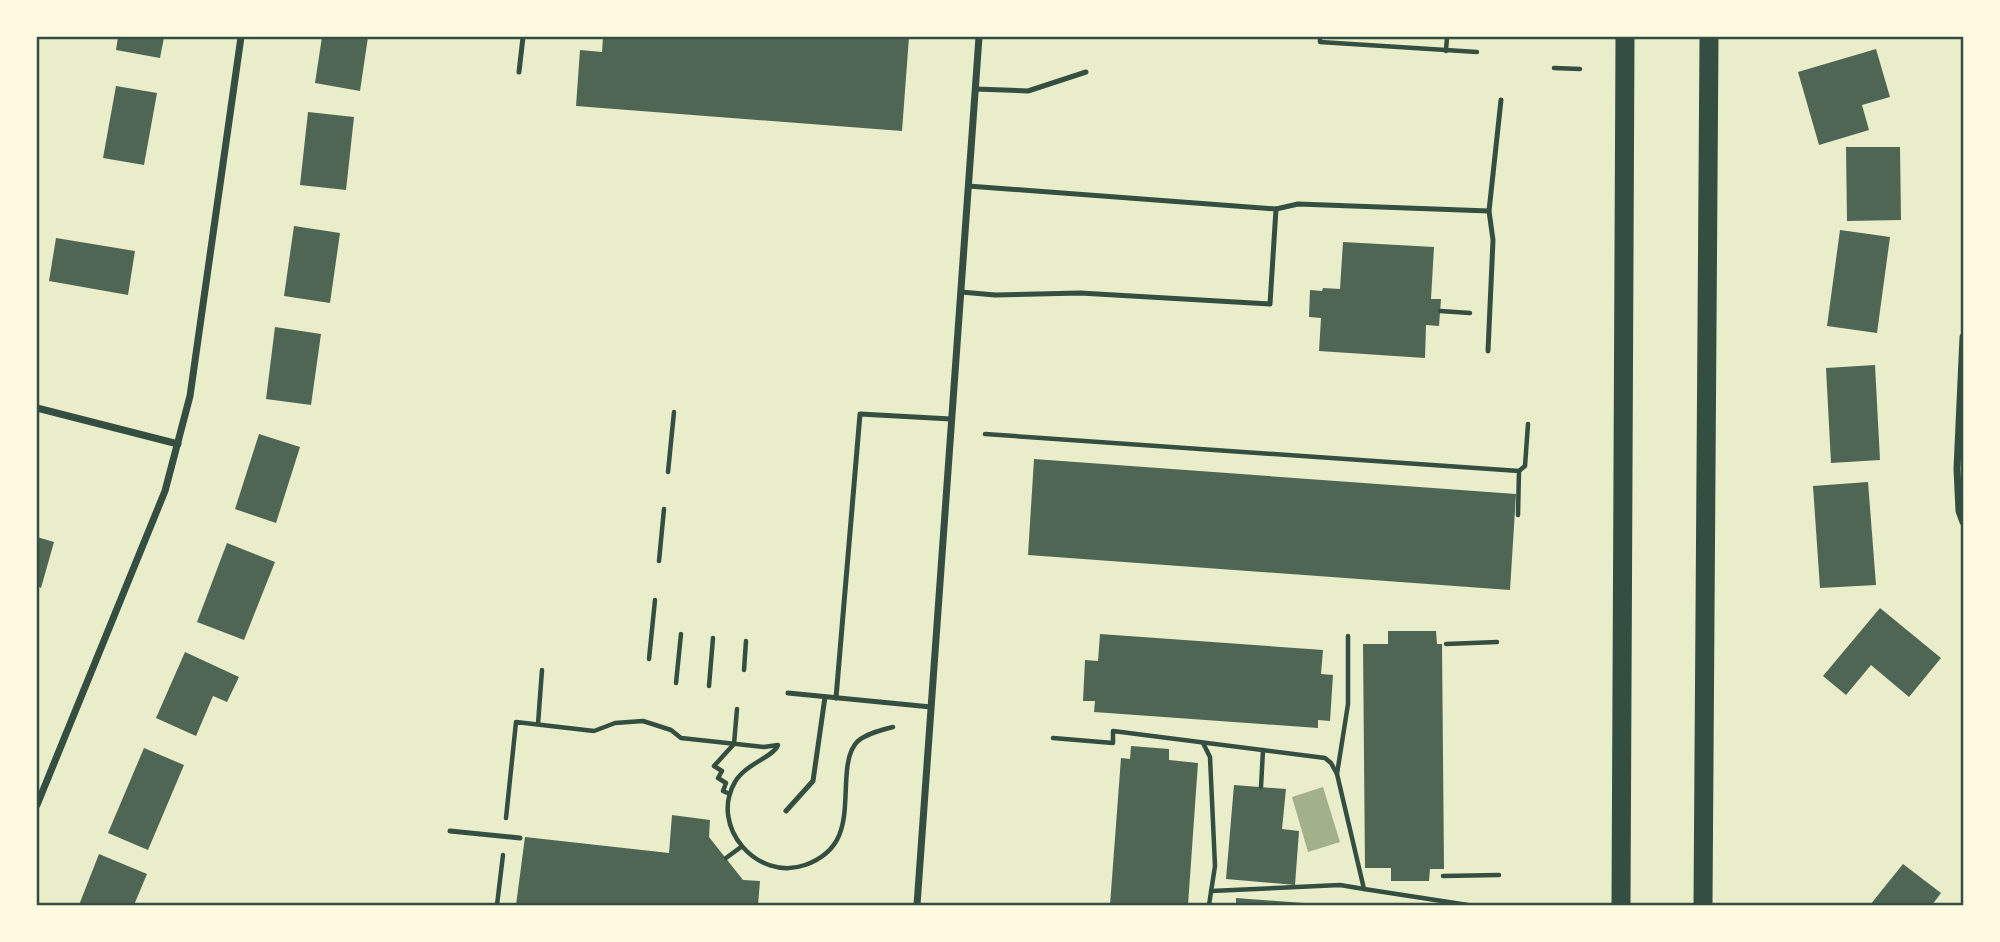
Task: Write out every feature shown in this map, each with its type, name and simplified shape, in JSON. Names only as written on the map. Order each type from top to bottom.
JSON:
[{"type":"highway","points":[[1621,905],[1625,37]]},
{"type":"highway","points":[[1703,905],[1709,37]]},
{"type":"street","points":[[37,806],[165,491],[178,444],[190,396],[241,37]]},
{"type":"street","points":[[918,905],[979,37]]},
{"type":"street","points":[[1963,337],[1957,469],[1959,511],[1963,522]]},
{"type":"street","points":[[37,408],[178,444]]},
{"type":"lane","points":[[519,72],[523,37]]},
{"type":"lane","points":[[975,89],[1028,91],[1086,72]]},
{"type":"lane","points":[[1488,351],[1493,240],[1489,211],[1501,100]]},
{"type":"lane","points":[[968,186],[1276,209],[1298,204],[1489,211]]},
{"type":"lane","points":[[961,292],[995,295],[1080,293],[1270,304],[1276,209]]},
{"type":"lane","points":[[836,698],[860,414],[951,419]]},
{"type":"lane","points":[[788,693],[931,707]]},
{"type":"lane","points":[[786,811],[813,780],[825,697]]},
{"type":"lane","points":[[450,831],[520,838]]},
{"type":"path","points":[[1320,37],[1320,42],[1477,52]]},
{"type":"path","points":[[1446,51],[1447,37]]},
{"type":"path","points":[[1554,68],[1580,69]]},
{"type":"path","points":[[1440,311],[1490,314]]},
{"type":"path","points":[[668,472],[674,412]]},
{"type":"path","points":[[1518,514],[1520,471],[1525,466],[1528,424]]},
{"type":"path","points":[[985,434],[1520,471]]},
{"type":"path","points":[[659,561],[664,509]]},
{"type":"path","points":[[649,659],[655,600]]},
{"type":"path","points":[[676,683],[681,634]]},
{"type":"path","points":[[1336,774],[1348,704],[1348,636]]},
{"type":"path","points":[[709,686],[713,638]]},
{"type":"path","points":[[744,670],[746,641]]},
{"type":"path","points":[[1446,644],[1497,642]]},
{"type":"path","points":[[538,724],[542,670]]},
{"type":"path","points":[[730,794],[723,791],[726,783],[718,778],[722,771],[714,766],[734,744],[737,709]]},
{"type":"path","points":[[506,819],[516,722],[593,730],[615,723],[643,721],[671,730],[681,738],[764,747],[778,745],[778,749],[773,753],[744,769],[735,781],[730,794],[730,821],[741,847],[751,857],[782,869],[797,867],[824,853],[835,843],[843,830],[848,760],[852,749],[864,737],[893,727]]},
{"type":"path","points":[[1052,738],[1113,743],[1113,732],[1325,758],[1331,763],[1336,774],[1364,889]]},
{"type":"path","points":[[1203,743],[1210,757],[1215,866],[1209,905]]},
{"type":"path","points":[[1261,787],[1263,750]]},
{"type":"path","points":[[726,858],[741,847]]},
{"type":"path","points":[[497,905],[503,854]]},
{"type":"path","points":[[1443,876],[1499,875]]},
{"type":"path","points":[[1211,891],[1340,885],[1468,905]]},
{"type":"shaded area","points":[[1323,787],[1340,842],[1308,852],[1292,797]]},
{"type":"building","points":[[118,37],[164,37],[160,58],[116,50]]},
{"type":"building","points":[[322,37],[368,37],[360,91],[315,83]]},
{"type":"building","points":[[603,37],[909,37],[902,131],[576,106],[580,50],[602,52]]},
{"type":"building","points":[[1876,49],[1890,97],[1862,105],[1869,130],[1819,145],[1798,72]]},
{"type":"building","points":[[116,86],[157,93],[144,165],[103,158]]},
{"type":"building","points":[[308,112],[354,117],[346,190],[300,185]]},
{"type":"building","points":[[1846,147],[1900,147],[1901,220],[1847,221]]},
{"type":"building","points":[[294,226],[340,233],[330,303],[284,296]]},
{"type":"building","points":[[1840,230],[1890,237],[1877,333],[1827,326]]},
{"type":"building","points":[[56,238],[135,251],[128,295],[49,281]]},
{"type":"building","points":[[1343,242],[1434,247],[1431,299],[1441,299],[1439,326],[1426,325],[1425,358],[1319,351],[1321,318],[1309,317],[1310,290],[1340,289]]},
{"type":"building","points":[[275,327],[321,334],[311,405],[266,399]]},
{"type":"building","points":[[1875,365],[1880,460],[1831,463],[1826,368]]},
{"type":"building","points":[[259,434],[300,447],[276,523],[235,509]]},
{"type":"building","points":[[1034,459],[1516,494],[1510,590],[1028,555]]},
{"type":"building","points":[[1868,482],[1876,585],[1820,588],[1813,486]]},
{"type":"building","points":[[37,537],[54,542],[41,588],[37,586]]},
{"type":"building","points":[[227,543],[275,562],[244,640],[197,622]]},
{"type":"building","points":[[1880,608],[1941,658],[1909,697],[1871,665],[1846,695],[1823,676]]},
{"type":"building","points":[[1388,631],[1436,631],[1437,644],[1442,644],[1444,869],[1430,869],[1429,881],[1391,881],[1391,868],[1365,868],[1363,644],[1388,644]]},
{"type":"building","points":[[1100,634],[1323,650],[1321,674],[1333,675],[1330,721],[1318,720],[1318,728],[1094,712],[1095,701],[1083,701],[1085,660],[1098,661]]},
{"type":"building","points":[[185,652],[239,677],[227,702],[213,696],[196,736],[156,718]]},
{"type":"building","points":[[1131,746],[1169,749],[1169,760],[1198,763],[1188,905],[1110,905],[1121,758],[1130,759]]},
{"type":"building","points":[[144,748],[184,765],[148,850],[108,833]]},
{"type":"building","points":[[1234,785],[1286,789],[1282,829],[1299,831],[1295,885],[1226,879]]},
{"type":"building","points":[[672,815],[710,820],[709,837],[743,880],[760,881],[758,905],[516,905],[525,837],[669,853]]},
{"type":"building","points":[[99,854],[147,874],[134,905],[79,905]]},
{"type":"building","points":[[1903,864],[1941,893],[1932,905],[1870,905]]},
{"type":"building","points":[[1236,898],[1304,903],[1304,905],[1236,905]]}]
